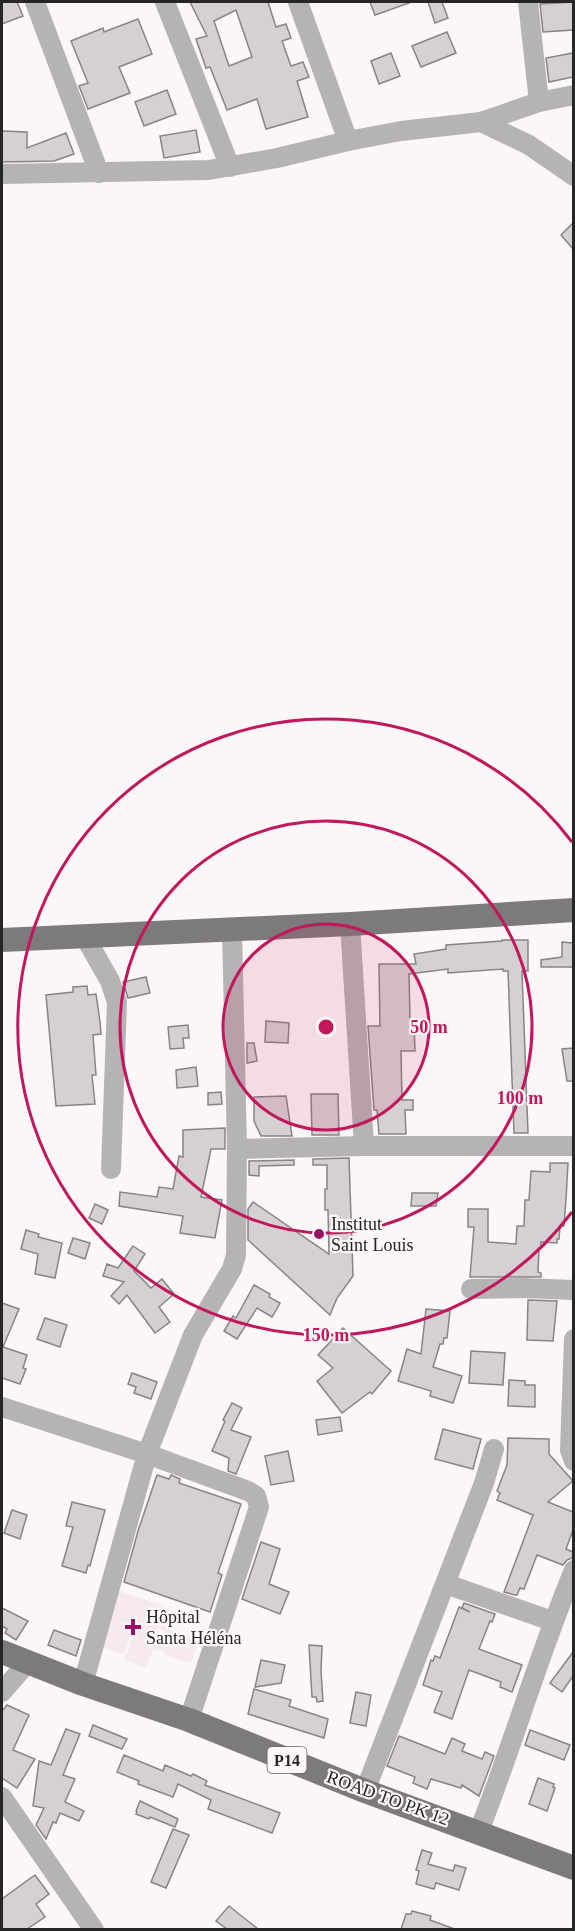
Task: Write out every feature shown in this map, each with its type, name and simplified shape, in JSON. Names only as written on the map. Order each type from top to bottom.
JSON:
[{"type":"main road","points":[[2,940],[350,924],[573,910]]},
{"type":"main road","name":"ROAD TO PK 12","points":[[2,1652],[83,1684],[189,1720],[365,1791],[573,1868]]},
{"type":"street","points":[[35,2],[99,173]]},
{"type":"street","points":[[165,2],[231,167]]},
{"type":"street","points":[[298,2],[348,141]]},
{"type":"street","points":[[528,2],[539,102]]},
{"type":"street","points":[[2,174],[209,170],[231,167],[401,131],[481,122],[539,102],[573,94]]},
{"type":"street","points":[[481,122],[529,145],[573,176]]},
{"type":"street","points":[[350,924],[364,1146]]},
{"type":"street","points":[[83,1684],[147,1454],[193,1335],[232,1269],[236,1255],[237,1149],[232,930]]},
{"type":"street","points":[[85,937],[110,981],[117,1002],[111,1169]]},
{"type":"street","points":[[237,1149],[364,1146],[573,1146]]},
{"type":"street","points":[[471,1289],[573,1290]]},
{"type":"street","points":[[573,1339],[570,1450],[573,1461]]},
{"type":"street","points":[[2,1407],[147,1454],[256,1496],[259,1507],[189,1720]]},
{"type":"street","points":[[365,1791],[446,1584],[484,1483],[494,1449]]},
{"type":"street","points":[[478,1832],[495,1790],[552,1621],[573,1570]]},
{"type":"street","points":[[446,1584],[552,1621]]},
{"type":"street","points":[[2,1692],[29,1661]]},
{"type":"street","points":[[2,1797],[94,1929]]},
{"type":"shaded area","name":"Hôpital Santa Héléna","points":[[119,1591],[165,1606],[157,1632],[152,1630],[151,1635],[163,1638],[166,1632],[160,1629],[161,1625],[199,1640],[191,1663],[153,1649],[146,1668],[124,1660],[135,1631],[133,1630],[124,1654],[101,1647]]},
{"type":"building","points":[[2,2],[17,2],[23,16],[2,24]]},
{"type":"building","points":[[190,2],[268,2],[276,27],[286,24],[291,38],[282,41],[291,66],[303,62],[309,77],[297,81],[308,117],[266,129],[257,99],[227,110],[210,67],[206,68],[196,39],[207,36]],"holes":[[[236,10],[252,57],[229,66],[214,21]]]},
{"type":"building","points":[[370,2],[409,2],[409,3],[375,15]]},
{"type":"building","points":[[428,2],[442,2],[448,18],[435,23]]},
{"type":"building","points":[[573,2],[573,30],[543,32],[540,4]]},
{"type":"building","points":[[138,19],[152,54],[119,67],[130,93],[88,109],[79,86],[88,83],[71,41],[103,28],[104,32]]},
{"type":"building","points":[[447,32],[456,53],[421,67],[412,46]]},
{"type":"building","points":[[391,53],[400,76],[379,84],[371,61]]},
{"type":"building","points":[[573,53],[573,77],[549,82],[546,58]]},
{"type":"building","points":[[167,90],[176,114],[144,126],[135,102]]},
{"type":"building","points":[[196,130],[200,152],[164,158],[160,136]]},
{"type":"building","points":[[2,131],[27,132],[27,148],[66,133],[74,154],[54,161],[2,162]]},
{"type":"building","points":[[573,223],[573,249],[561,235]]},
{"type":"building","points":[[528,940],[528,971],[522,971],[528,1133],[514,1133],[508,971],[503,971],[503,969],[448,973],[448,969],[409,974],[410,1020],[414,1020],[415,1051],[401,1051],[402,1100],[413,1100],[413,1110],[405,1110],[406,1134],[379,1134],[377,1110],[374,1110],[368,1026],[380,1026],[379,964],[416,964],[414,954],[446,949],[446,945]]},
{"type":"building","points":[[562,942],[573,943],[573,967],[541,967],[541,960],[562,957]]},
{"type":"building","points":[[146,977],[150,993],[128,998],[123,982]]},
{"type":"building","points":[[87,986],[88,995],[96,994],[101,1034],[93,1035],[96,1075],[92,1075],[95,1104],[56,1106],[46,995],[73,992],[73,987]]},
{"type":"building","points":[[266,1021],[289,1023],[288,1043],[265,1042]]},
{"type":"building","points":[[188,1025],[189,1038],[183,1038],[184,1048],[170,1049],[168,1027]]},
{"type":"building","points":[[247,1043],[254,1043],[257,1061],[247,1063]]},
{"type":"building","points":[[573,1048],[573,1081],[567,1081],[562,1049]]},
{"type":"building","points":[[196,1067],[198,1086],[177,1088],[176,1070]]},
{"type":"building","points":[[221,1092],[222,1104],[208,1105],[208,1093]]},
{"type":"building","points":[[311,1094],[338,1094],[339,1135],[312,1135]]},
{"type":"building","points":[[286,1096],[292,1136],[261,1136],[254,1121],[254,1097]]},
{"type":"building","points":[[225,1128],[225,1149],[211,1149],[201,1197],[222,1200],[215,1238],[180,1233],[183,1216],[119,1206],[120,1192],[157,1197],[159,1187],[173,1189],[179,1156],[183,1157],[183,1130]]},
{"type":"building","points":[[349,1158],[353,1276],[337,1298],[330,1315],[248,1240],[248,1209],[253,1202],[329,1254],[328,1210],[325,1210],[327,1165],[313,1165],[313,1159]]},
{"type":"building","points":[[294,1160],[294,1165],[259,1166],[259,1176],[249,1175],[249,1161]]},
{"type":"building","points":[[550,1163],[568,1163],[564,1226],[560,1226],[557,1243],[541,1242],[538,1272],[541,1273],[541,1277],[470,1277],[474,1227],[468,1227],[468,1209],[488,1209],[488,1242],[516,1244],[517,1226],[524,1226],[525,1200],[529,1200],[531,1171],[550,1172]]},
{"type":"building","points":[[412,1193],[438,1193],[436,1206],[411,1206]]},
{"type":"building","points":[[95,1204],[108,1210],[102,1224],[89,1218]]},
{"type":"building","points":[[26,1230],[39,1234],[38,1237],[62,1243],[55,1278],[35,1274],[38,1254],[21,1249]]},
{"type":"building","points":[[73,1238],[90,1243],[85,1259],[68,1253]]},
{"type":"building","points":[[133,1246],[145,1254],[134,1271],[151,1288],[162,1279],[174,1294],[159,1307],[170,1322],[155,1333],[127,1295],[119,1304],[111,1296],[124,1282],[103,1276],[107,1264],[118,1268]]},
{"type":"building","points":[[254,1285],[280,1303],[272,1317],[257,1308],[237,1339],[224,1331],[233,1316],[236,1318]]},
{"type":"building","points":[[528,1300],[557,1301],[553,1341],[527,1340]]},
{"type":"building","points":[[2,1303],[19,1309],[3,1347],[27,1355],[23,1368],[26,1369],[20,1384],[2,1378]]},
{"type":"building","points":[[426,1309],[450,1311],[447,1338],[444,1338],[443,1344],[440,1344],[433,1367],[462,1376],[453,1403],[430,1396],[431,1391],[398,1381],[407,1349],[421,1354]]},
{"type":"building","points":[[45,1318],[67,1325],[60,1347],[37,1339]]},
{"type":"building","points":[[343,1328],[391,1371],[372,1394],[370,1392],[342,1413],[317,1381],[333,1368],[318,1355]]},
{"type":"building","points":[[471,1351],[505,1353],[503,1385],[469,1383]]},
{"type":"building","points":[[132,1373],[157,1382],[151,1399],[134,1393],[136,1387],[128,1384]]},
{"type":"building","points":[[509,1380],[525,1381],[525,1385],[535,1385],[535,1407],[508,1406]]},
{"type":"building","points":[[232,1403],[242,1408],[231,1430],[251,1437],[236,1474],[228,1471],[229,1458],[212,1451]]},
{"type":"building","points":[[340,1417],[342,1431],[318,1435],[316,1420]]},
{"type":"building","points":[[443,1429],[481,1439],[473,1469],[435,1459]]},
{"type":"building","points":[[508,1438],[549,1439],[549,1454],[573,1481],[548,1502],[573,1512],[573,1530],[566,1549],[573,1552],[572,1558],[563,1565],[537,1555],[524,1589],[520,1588],[517,1595],[504,1592],[533,1515],[497,1500],[500,1493],[497,1491],[507,1465]]},
{"type":"building","points":[[288,1451],[294,1481],[271,1485],[265,1456]]},
{"type":"building","points":[[157,1475],[169,1479],[171,1475],[180,1479],[179,1483],[241,1504],[218,1573],[222,1575],[210,1612],[124,1582]]},
{"type":"building","points":[[72,1502],[105,1510],[90,1566],[88,1565],[86,1573],[62,1566],[73,1527],[66,1526]]},
{"type":"building","points":[[12,1510],[27,1515],[20,1539],[4,1533]]},
{"type":"building","points":[[261,1542],[280,1549],[269,1584],[289,1592],[280,1614],[242,1599]]},
{"type":"building","points":[[464,1603],[495,1614],[479,1649],[522,1665],[512,1692],[500,1687],[501,1682],[469,1670],[452,1719],[434,1712],[442,1692],[423,1685],[431,1660],[433,1661],[435,1656],[440,1658],[459,1607],[470,1612],[462,1608]]},
{"type":"building","points":[[2,1608],[28,1621],[16,1640],[5,1633],[7,1629],[2,1626]]},
{"type":"building","points":[[54,1630],[81,1640],[76,1656],[48,1645]]},
{"type":"building","points":[[309,1645],[322,1646],[323,1701],[317,1702],[316,1697],[312,1697]]},
{"type":"building","points":[[573,1652],[573,1676],[562,1692],[550,1683]]},
{"type":"building","points":[[261,1660],[285,1665],[281,1683],[255,1687]]},
{"type":"building","points":[[254,1689],[291,1700],[289,1706],[328,1719],[324,1738],[248,1714]]},
{"type":"building","points":[[356,1692],[371,1695],[366,1726],[350,1723]]},
{"type":"building","points":[[7,1705],[29,1715],[13,1750],[35,1759],[17,1788],[2,1778],[2,1711]]},
{"type":"building","points":[[93,1725],[127,1739],[122,1749],[89,1736]]},
{"type":"building","points":[[66,1729],[80,1734],[63,1775],[75,1779],[65,1802],[84,1811],[79,1821],[60,1813],[56,1823],[53,1822],[46,1839],[36,1825],[44,1808],[33,1806],[39,1761],[51,1765]]},
{"type":"building","points":[[530,1730],[570,1745],[564,1760],[525,1745]]},
{"type":"building","points":[[399,1736],[445,1754],[452,1738],[465,1744],[462,1751],[482,1759],[485,1752],[494,1756],[479,1796],[462,1785],[461,1788],[431,1779],[427,1789],[413,1783],[415,1777],[387,1766]]},
{"type":"building","points":[[124,1755],[163,1771],[165,1765],[191,1776],[193,1774],[207,1781],[205,1785],[280,1813],[272,1833],[208,1809],[211,1800],[178,1784],[173,1797],[138,1784],[139,1781],[117,1772]]},
{"type":"building","points":[[538,1778],[554,1784],[555,1788],[547,1811],[529,1804]]},
{"type":"building","points":[[140,1801],[178,1819],[175,1827],[136,1814]]},
{"type":"building","points":[[173,1829],[189,1835],[166,1888],[151,1882]]},
{"type":"building","points":[[422,1850],[432,1853],[428,1864],[453,1871],[455,1865],[466,1868],[459,1890],[436,1883],[434,1889],[416,1884],[419,1871],[416,1870]]},
{"type":"building","points":[[35,1875],[49,1894],[36,1904],[45,1917],[27,1929],[2,1929],[2,1899]]},
{"type":"building","points":[[229,1906],[258,1929],[227,1929],[216,1921]]},
{"type":"building","points":[[412,1911],[431,1916],[430,1920],[452,1928],[401,1929],[406,1914],[411,1914]]},
{"type":"waterway","points":[[550,1930],[556,1930]]},
{"type":"place","name":"Institut Saint Louis","points":[[319,1234]]},
{"type":"place","name":"Hôpital Santa Héléna","points":[[133,1627]]}]
